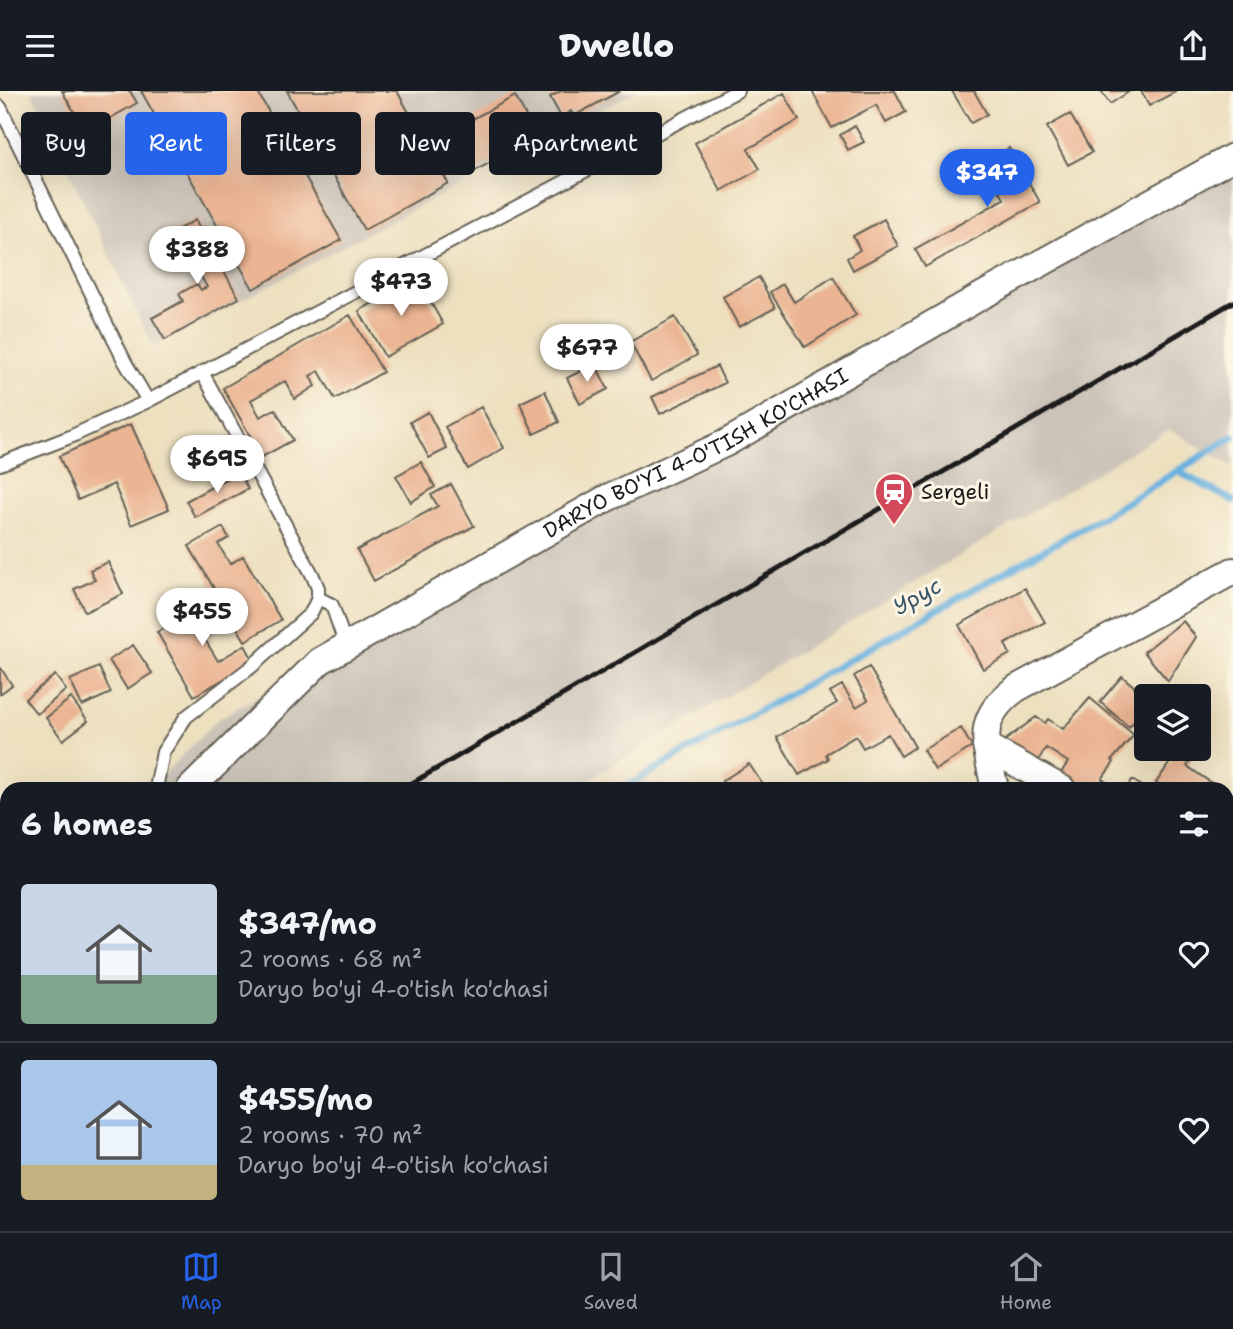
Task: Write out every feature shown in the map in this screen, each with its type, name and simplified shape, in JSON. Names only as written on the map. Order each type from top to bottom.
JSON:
[{"type":"street","name":"DARYO BO'YI 4-O'TISH KO'CHASI","points":[[197,782],[320,661],[607,498],[726,443],[976,299],[1233,157]]},
{"type":"street","points":[[994,782],[985,737],[987,719],[1000,699],[1233,571]]},
{"type":"street","points":[[986,746],[1050,782]]},
{"type":"lane","points":[[0,464],[70,437],[148,401],[717,96],[737,91]]},
{"type":"lane","points":[[0,107],[125,362],[148,401]]},
{"type":"lane","points":[[157,782],[163,753],[186,717],[251,667],[311,613],[318,598],[318,588],[312,574],[202,372]]},
{"type":"lane","points":[[318,598],[332,605],[346,646]]},
{"type":"shaded area","points":[[31,91],[636,91],[596,112],[489,112],[489,169],[153,347],[71,175],[111,175],[111,112],[41,112]]},
{"type":"shaded area","points":[[1233,144],[1233,467],[1169,429],[585,782],[156,782],[218,719]]},
{"type":"building","points":[[62,91],[130,91],[137,103],[111,118],[111,112],[74,112]]},
{"type":"building","points":[[141,91],[257,91],[269,112],[241,112],[241,175],[304,175],[341,240],[253,289],[189,175],[227,175],[227,112],[153,112]]},
{"type":"building","points":[[287,91],[397,91],[409,112],[375,112],[375,175],[444,175],[448,183],[364,230],[334,175],[361,175],[361,112],[299,112]]},
{"type":"building","points":[[561,91],[620,91],[581,112],[558,112],[550,97]]},
{"type":"building","points":[[812,91],[895,91],[906,112],[886,123],[876,105],[832,128]]},
{"type":"building","points":[[952,91],[974,91],[987,114],[971,123]]},
{"type":"building","points":[[1101,91],[1130,91],[1110,104]]},
{"type":"building","points":[[1141,91],[1177,91],[1149,106]]},
{"type":"building","points":[[784,93],[799,120],[748,149],[760,169],[721,191],[695,143]]},
{"type":"building","points":[[515,96],[524,112],[489,112],[489,163],[475,171],[475,118]]},
{"type":"building","points":[[1070,114],[1092,152],[1068,165],[1047,127]]},
{"type":"building","points":[[855,126],[864,142],[848,150],[840,135]]},
{"type":"building","points":[[1009,148],[1040,202],[925,267],[915,249],[1004,199],[984,163]]},
{"type":"building","points":[[884,219],[898,246],[853,270],[847,258],[860,250],[853,236]]},
{"type":"building","points":[[195,220],[239,298],[165,340],[152,318],[183,301],[179,294],[197,284],[201,290],[207,287],[175,231]]},
{"type":"building","points":[[759,277],[775,308],[739,327],[723,297]]},
{"type":"building","points":[[833,277],[856,315],[805,347],[770,292],[783,284],[794,302]]},
{"type":"building","points":[[417,278],[443,324],[385,357],[359,311]]},
{"type":"building","points":[[350,315],[383,372],[335,399],[319,371],[310,376],[315,386],[295,399],[285,381],[251,400],[260,417],[275,409],[293,440],[262,457],[223,388]]},
{"type":"building","points":[[675,317],[697,355],[651,381],[630,342]]},
{"type":"building","points":[[595,364],[608,389],[580,404],[567,378]]},
{"type":"building","points":[[717,366],[725,383],[660,414],[652,397]]},
{"type":"building","points":[[545,391],[559,422],[534,434],[520,403]]},
{"type":"building","points":[[481,407],[504,448],[468,469],[445,427]]},
{"type":"building","points":[[428,412],[447,449],[429,458],[410,422]]},
{"type":"building","points":[[131,424],[169,509],[131,525],[114,484],[78,500],[59,456]]},
{"type":"building","points":[[421,462],[435,487],[411,502],[396,476]]},
{"type":"building","points":[[239,472],[248,489],[195,517],[186,501]]},
{"type":"building","points":[[451,484],[474,526],[374,581],[357,550],[438,506],[431,495]]},
{"type":"building","points":[[223,527],[229,538],[218,544],[230,564],[243,556],[281,620],[245,641],[189,546]]},
{"type":"building","points":[[108,562],[123,594],[85,612],[74,589],[95,580],[90,570]]},
{"type":"building","points":[[1025,588],[1045,622],[1005,644],[1010,654],[983,669],[959,625]]},
{"type":"building","points":[[216,598],[231,623],[204,638],[218,661],[245,645],[254,662],[194,696],[157,632]]},
{"type":"building","points":[[1183,621],[1196,637],[1168,681],[1144,652]]},
{"type":"building","points":[[133,645],[152,673],[127,689],[109,660]]},
{"type":"building","points":[[0,667],[12,685],[0,694]]},
{"type":"building","points":[[99,667],[111,693],[82,706],[70,680]]},
{"type":"building","points":[[869,667],[915,747],[901,756],[888,734],[863,748],[856,736],[826,754],[828,759],[799,775],[777,737],[837,703],[830,692],[842,685],[856,707],[868,700],[854,676]]},
{"type":"building","points":[[55,675],[66,690],[37,714],[25,699]]},
{"type":"building","points":[[1122,676],[1134,686],[1134,721],[1129,727],[1100,702]]},
{"type":"building","points":[[71,698],[88,721],[63,740],[46,718]]},
{"type":"building","points":[[1090,698],[1134,735],[1112,760],[1114,762],[1102,779],[1106,782],[1062,782],[1057,779],[1068,762],[1046,748],[1036,764],[1003,742],[1036,717],[1045,723],[1048,719],[1063,729]]},
{"type":"building","points":[[961,728],[972,747],[935,770],[923,750]]},
{"type":"building","points":[[1171,761],[1191,761],[1187,766],[1210,782],[1157,782]]},
{"type":"building","points":[[749,764],[761,782],[723,782]]},
{"type":"waterway","name":"Урус","points":[[633,782],[1114,510],[1233,437]]},
{"type":"waterway","points":[[1177,471],[1233,501]]},
{"type":"railway","points":[[414,782],[1233,302]]},
{"type":"place","name":"Sergeli","points":[[894,526]]}]
